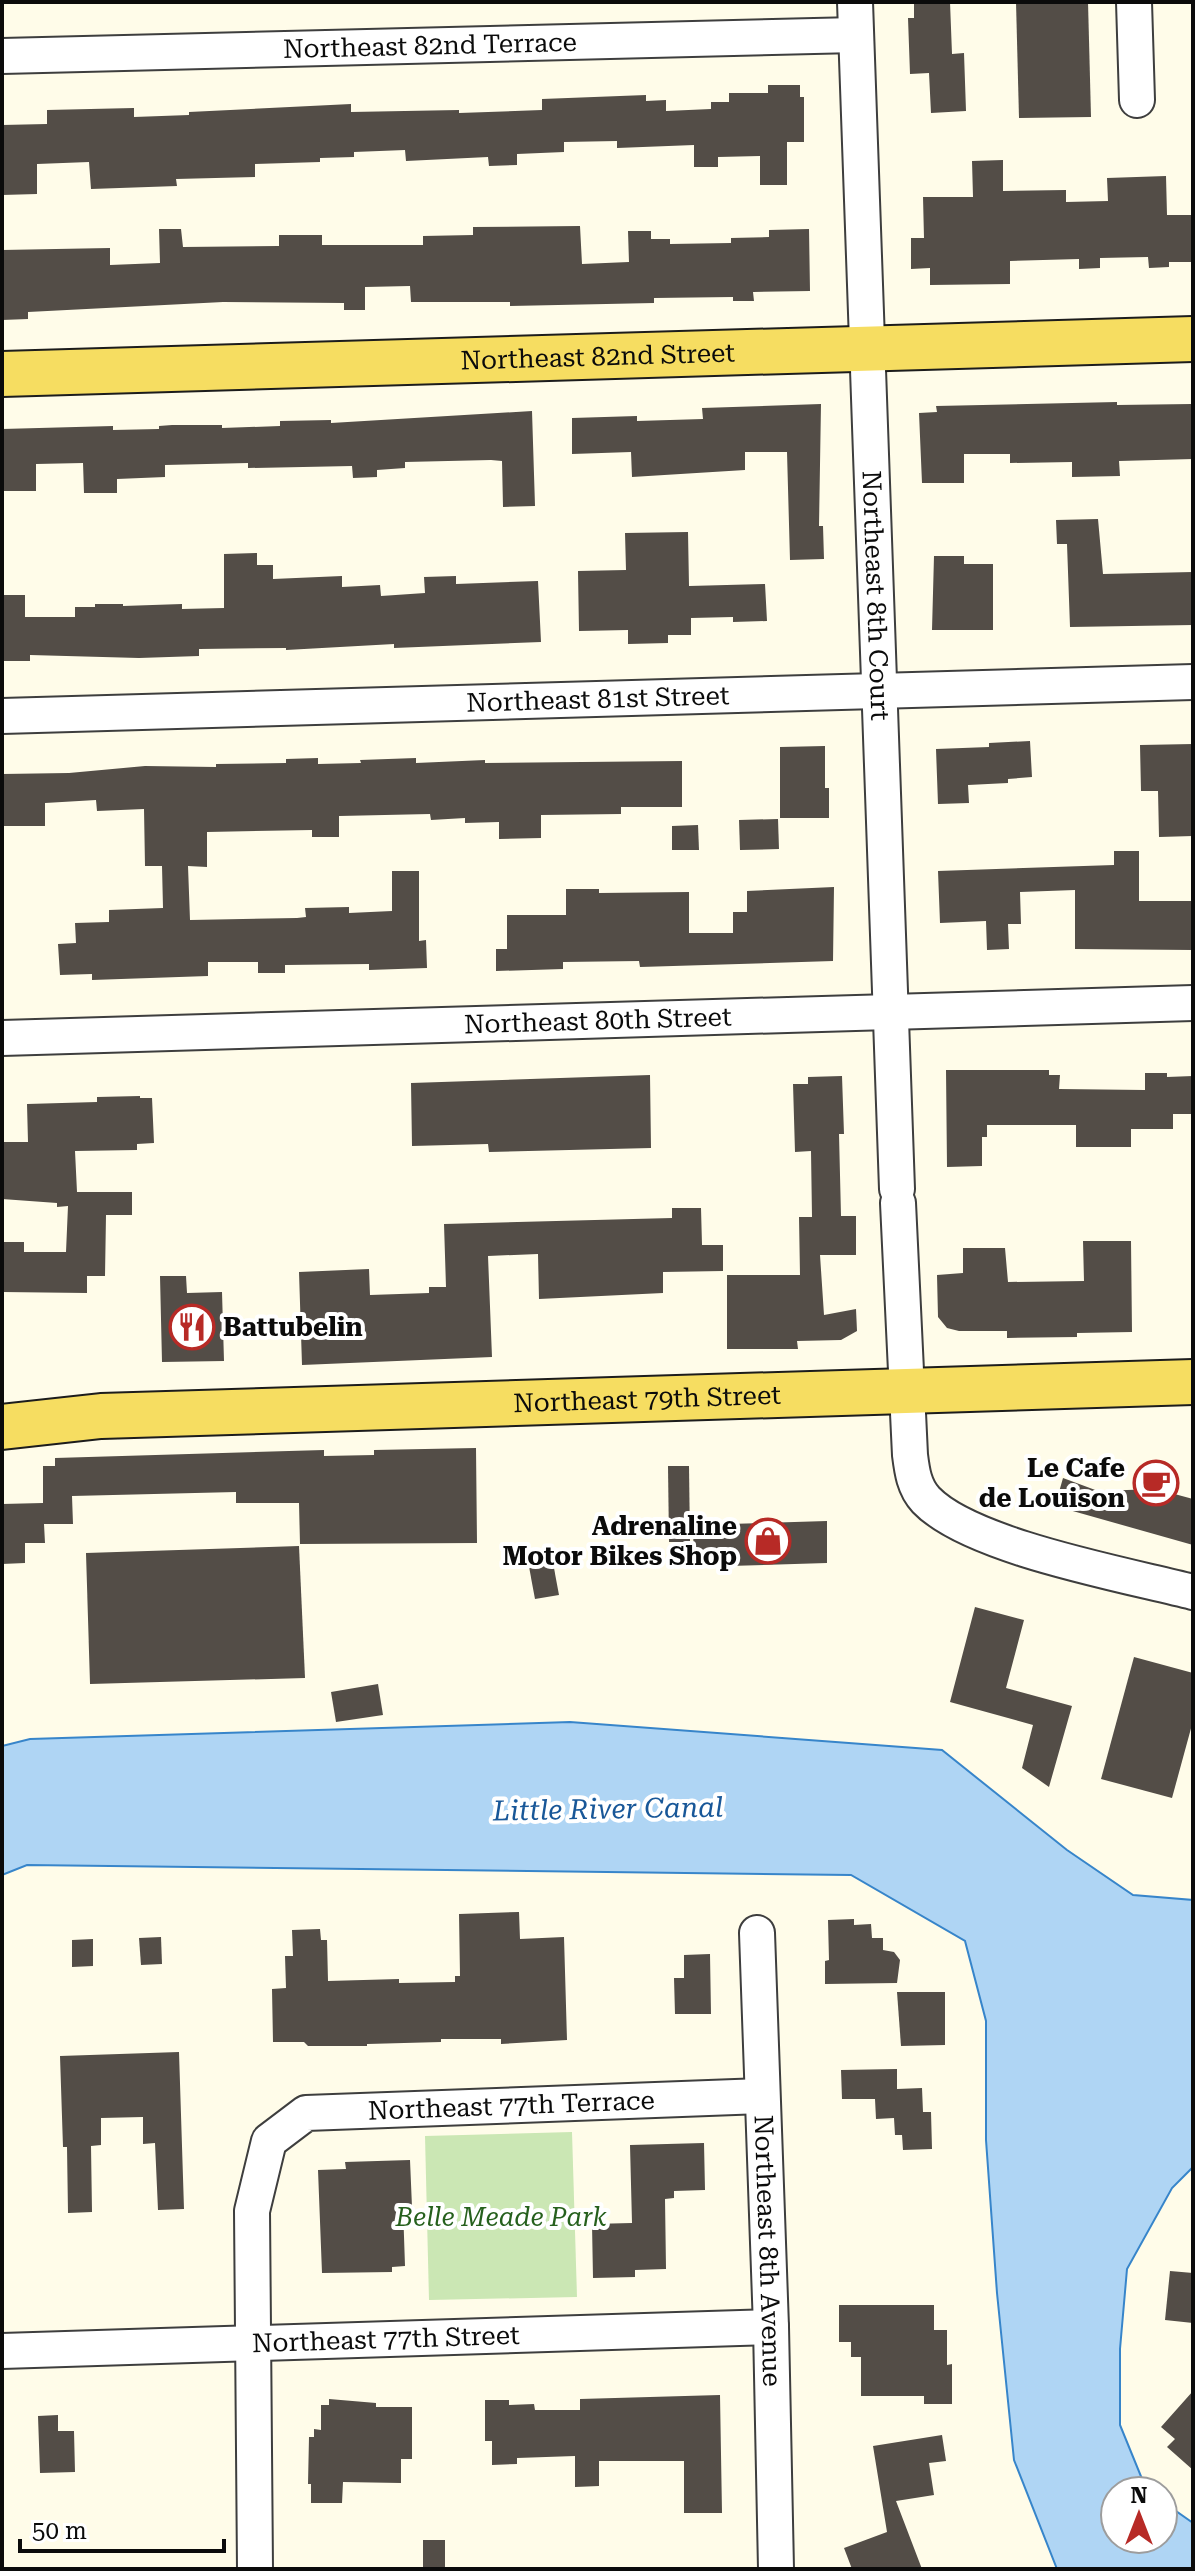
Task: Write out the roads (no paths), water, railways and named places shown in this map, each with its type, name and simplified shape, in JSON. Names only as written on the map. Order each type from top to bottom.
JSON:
[{"type":"main road","name":"Northeast 82nd Street","points":[[2,374],[1193,339]]},
{"type":"main road","name":"Northeast 79th Street","points":[[2,1427],[101,1416],[1193,1382]]},
{"type":"main road","name":"Northeast 79th Street","points":[[2,1396],[101,1416]]},
{"type":"street","points":[[1134,2],[1137,100]]},
{"type":"street","name":"Northeast 82nd Terrace","points":[[2,56],[855,19]]},
{"type":"street","name":"Northeast 8th Court","points":[[855,19],[898,1196],[914,1480],[934,1507],[967,1527],[1008,1543],[1193,1592]]},
{"type":"street","name":"Northeast 81st Street","points":[[2,716],[1193,682]]},
{"type":"street","name":"Northeast 80th Street","points":[[2,1038],[1193,1003]]},
{"type":"street","name":"Northeast 8th Avenue","points":[[757,1933],[776,2569]]},
{"type":"street","name":"Northeast 77th Terrace","points":[[251,2342],[252,2211],[269,2141],[306,2113],[762,2096]]},
{"type":"street","name":"Northeast 77th Street","points":[[2,2351],[771,2327]]},
{"type":"street","points":[[251,2342],[255,2569]]},
{"type":"water","name":"Little River Canal","points":[[570,1722],[942,1750],[1067,1850],[1133,1895],[1193,1900],[1193,2167],[1172,2188],[1127,2269],[1120,2349],[1120,2425],[1140,2475],[1099,2475],[1099,2555],[1179,2555],[1179,2513],[1193,2523],[1193,2569],[1057,2569],[1014,2460],[986,2140],[986,2021],[965,1941],[851,1875],[27,1865],[2,1875],[2,1746],[30,1739]]},
{"type":"place","name":"Battubelin","points":[[192,1327]]},
{"type":"place","name":"Le Cafe de Louison","points":[[1156,1483]]},
{"type":"place","name":"Adrenaline Motor Bikes Shop","points":[[768,1541]]},
{"type":"park label","name":"Belle Meade Park","points":[[501,2217]]}]
